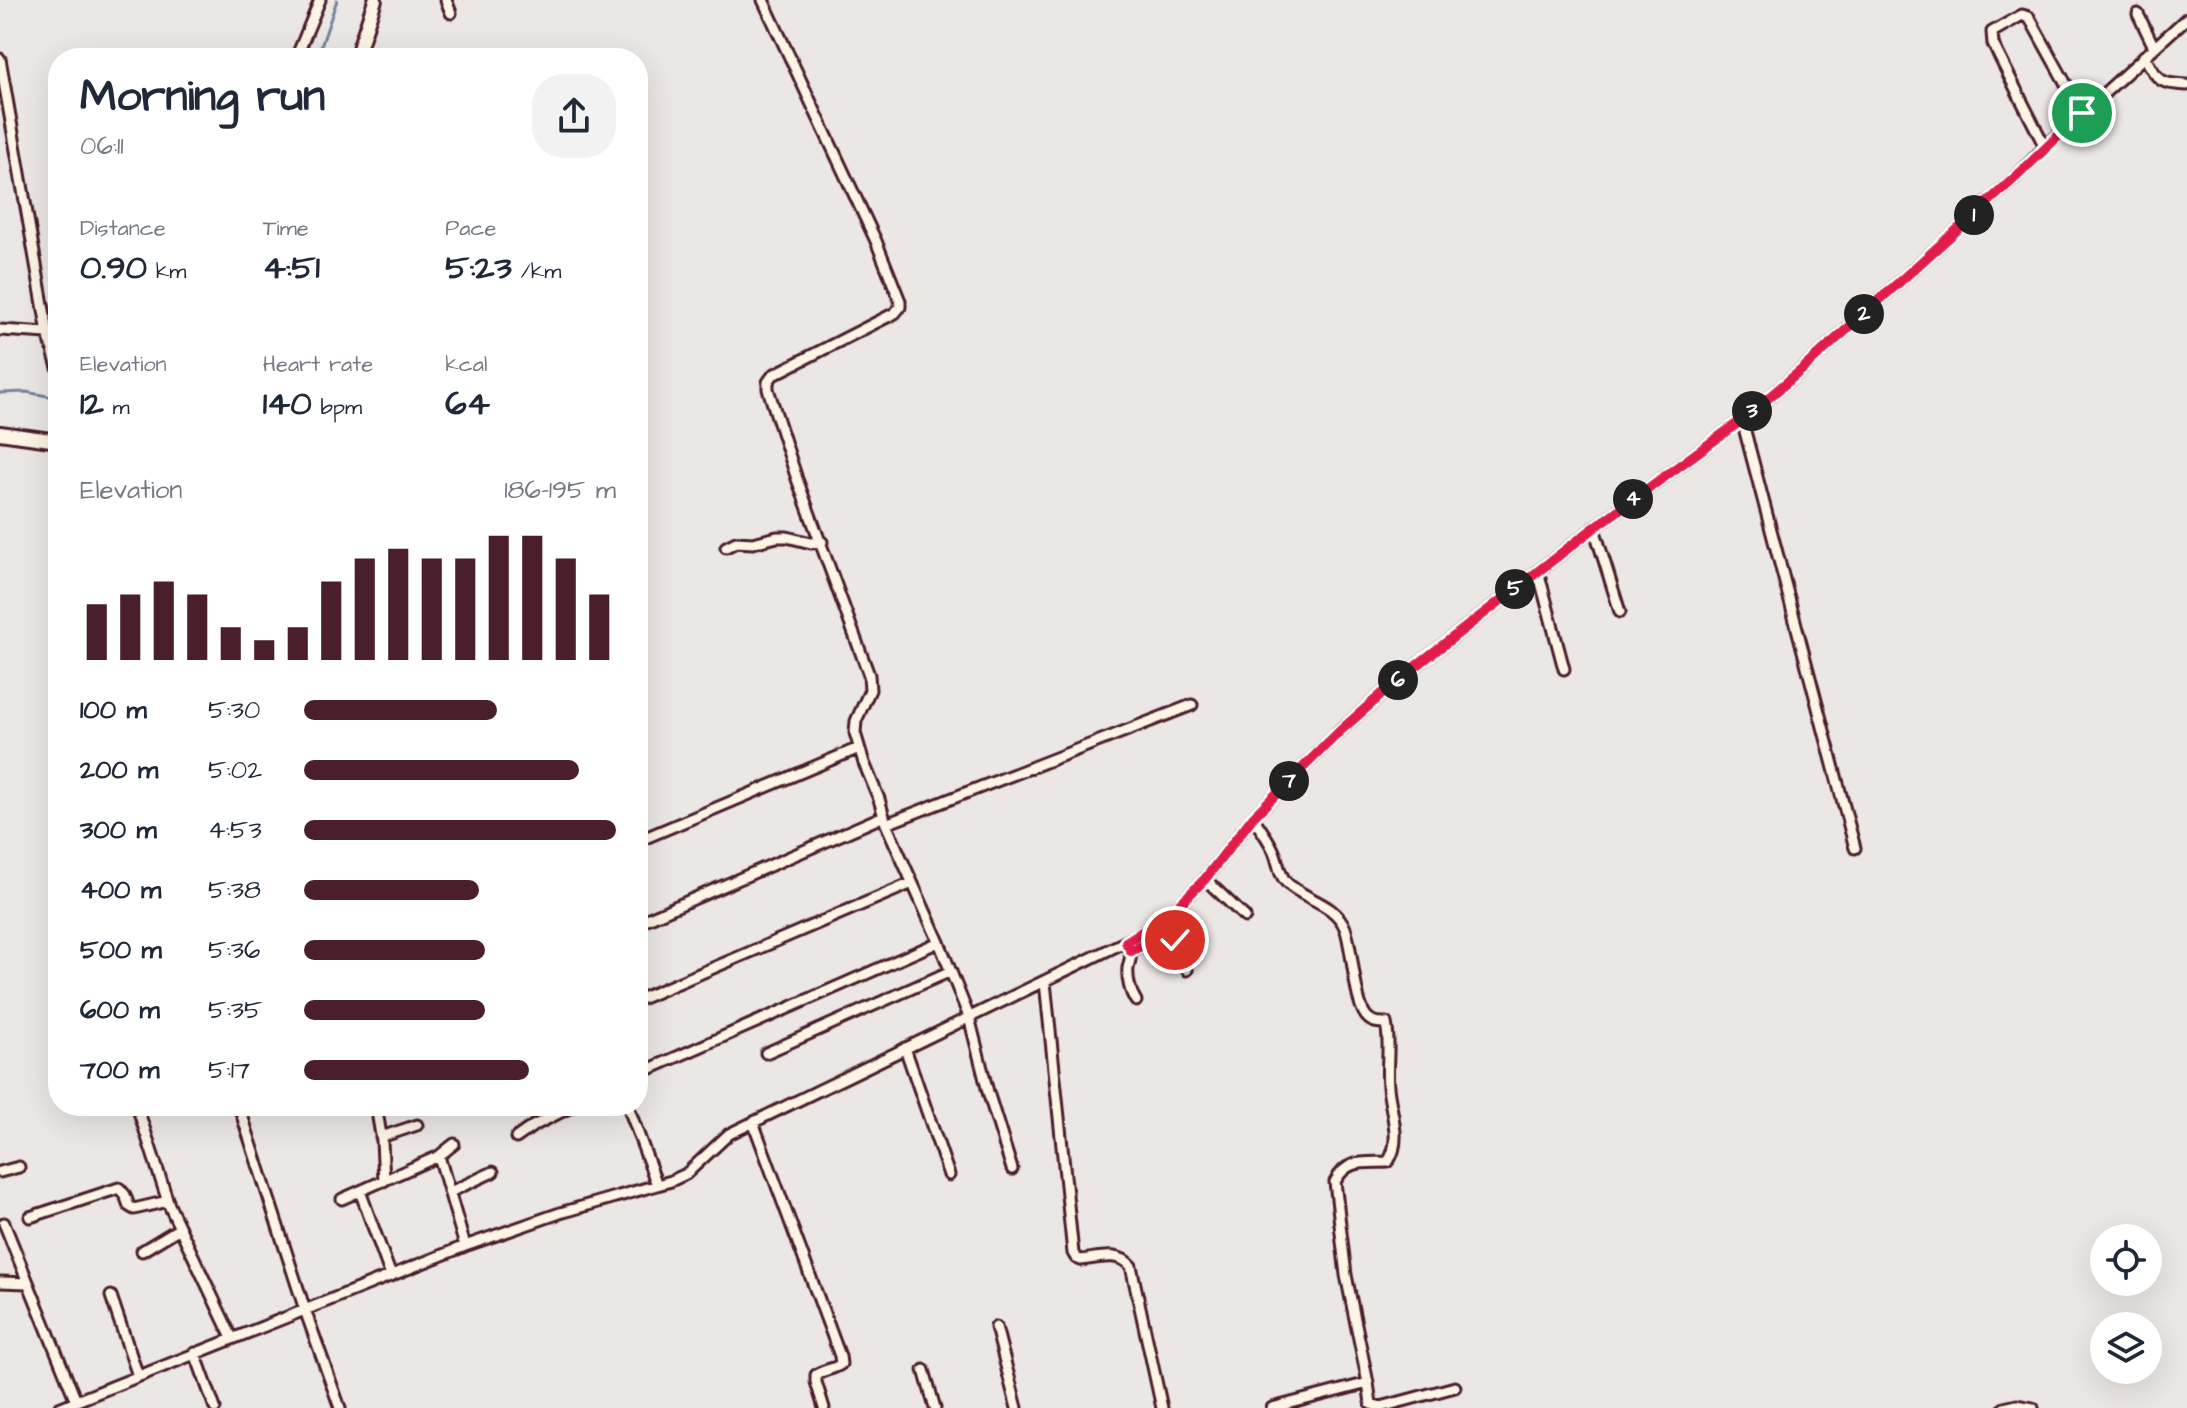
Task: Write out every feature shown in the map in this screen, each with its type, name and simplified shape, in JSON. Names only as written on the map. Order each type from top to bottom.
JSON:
[{"type":"street","points":[[300,48],[320,0]]},
{"type":"street","points":[[359,48],[375,0]]},
{"type":"street","points":[[446,0],[451,13]]},
{"type":"street","points":[[763,0],[851,187],[900,301],[895,313],[773,375],[768,389],[871,683],[856,721],[859,748],[885,820],[969,1017],[1012,1169]]},
{"type":"street","points":[[2138,14],[2154,47]]},
{"type":"street","points":[[2045,147],[1993,44],[1992,32],[2022,15],[2029,17],[2082,113]]},
{"type":"street","points":[[1128,946],[1169,915],[1205,879],[1253,817],[1341,730],[1398,680],[1594,528],[1742,420],[2018,175],[2187,18]]},
{"type":"street","points":[[2144,56],[2162,83],[2187,85]]},
{"type":"street","points":[[0,59],[48,333],[0,330]]},
{"type":"street","points":[[1742,420],[1855,848]]},
{"type":"street","points":[[0,433],[48,440]]},
{"type":"street","points":[[1594,528],[1620,612]]},
{"type":"street","points":[[726,547],[736,542],[753,543],[787,537],[798,541],[822,542]]},
{"type":"street","points":[[1538,571],[1564,669]]},
{"type":"street","points":[[648,919],[885,820],[1192,705]]},
{"type":"street","points":[[648,837],[859,748]]},
{"type":"street","points":[[1253,817],[1275,852],[1280,873],[1287,883],[1321,902],[1338,917],[1345,929],[1365,1015],[1377,1023],[1386,1023],[1388,1085],[1395,1128],[1394,1153],[1388,1162],[1351,1164],[1341,1171],[1335,1182],[1346,1275],[1371,1404],[1381,1407],[1455,1387]]},
{"type":"street","points":[[1205,879],[1245,917]]},
{"type":"street","points":[[648,996],[912,883]]},
{"type":"street","points":[[61,1408],[465,1246],[686,1174],[729,1134],[969,1017],[1128,946],[1157,938],[1170,938],[1181,949],[1187,970]]},
{"type":"street","points":[[648,1070],[939,942]]},
{"type":"street","points":[[1128,946],[1132,957],[1128,969],[1130,990],[1136,1001]]},
{"type":"street","points":[[766,1053],[951,971]]},
{"type":"street","points":[[1045,982],[1073,1253],[1081,1260],[1118,1256],[1131,1266],[1162,1408]]},
{"type":"street","points":[[905,1048],[949,1175]]},
{"type":"street","points":[[140,1116],[168,1201],[232,1338]]},
{"type":"street","points":[[242,1116],[340,1408]]},
{"type":"street","points":[[378,1116],[384,1181]]},
{"type":"street","points":[[516,1138],[553,1116]]},
{"type":"street","points":[[632,1116],[657,1185]]},
{"type":"street","points":[[753,1122],[840,1356],[841,1364],[836,1368],[816,1375],[824,1408]]},
{"type":"street","points":[[381,1137],[417,1125]]},
{"type":"street","points":[[342,1199],[439,1156],[454,1144]]},
{"type":"street","points":[[439,1156],[465,1246]]},
{"type":"street","points":[[0,1172],[19,1167]]},
{"type":"street","points":[[450,1192],[493,1172]]},
{"type":"street","points":[[30,1217],[119,1188],[134,1209],[168,1201]]},
{"type":"street","points":[[360,1191],[391,1276]]},
{"type":"street","points":[[4,1223],[76,1401]]},
{"type":"street","points":[[142,1251],[180,1228]]},
{"type":"street","points":[[0,1282],[28,1283]]},
{"type":"street","points":[[111,1296],[138,1376]]},
{"type":"street","points":[[996,1327],[1017,1408]]},
{"type":"street","points":[[195,1353],[215,1408]]},
{"type":"street","points":[[924,1370],[935,1408]]},
{"type":"street","points":[[1272,1408],[1368,1383]]},
{"type":"street","points":[[2004,1408],[2017,1405],[2033,1408]]},
{"type":"waterway","points":[[320,48],[337,0]]},
{"type":"waterway","points":[[0,393],[26,392],[48,396]]},
{"type":"route","points":[[1175,940],[1157,938],[1131,951],[1126,942],[1169,915],[1205,879],[1253,817],[1341,730],[1398,680],[1594,528],[1742,420],[2018,175],[2082,113]]}]
